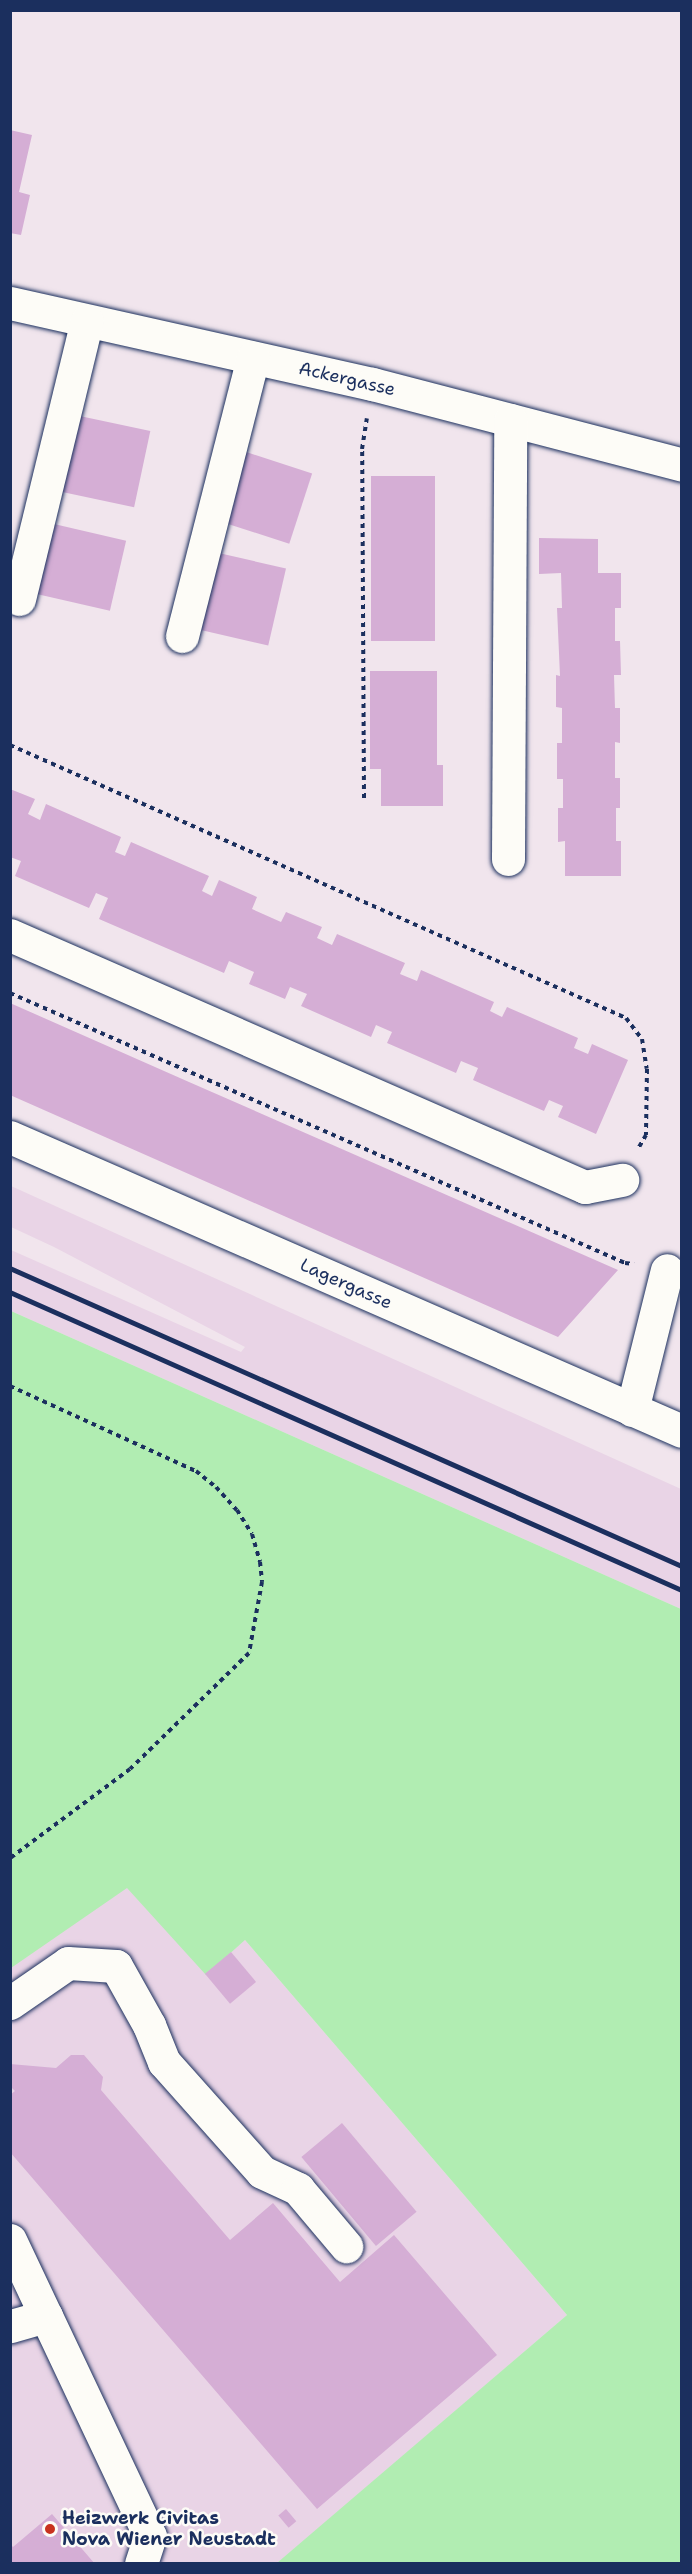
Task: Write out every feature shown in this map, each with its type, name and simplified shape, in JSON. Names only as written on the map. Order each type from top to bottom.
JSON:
[{"type":"street","name":"Ackergasse","points":[[10,303],[372,384],[681,465]]},
{"type":"street","points":[[19,599],[87,321]]},
{"type":"street","points":[[182,636],[253,358]]},
{"type":"street","points":[[508,859],[510,420]]},
{"type":"street","points":[[10,935],[585,1187],[621,1180]]},
{"type":"street","name":"Lagergasse","points":[[10,1137],[681,1431]]},
{"type":"street","points":[[632,1410],[667,1270]]},
{"type":"street","points":[[10,2003],[68,1963],[116,1966],[149,2025],[164,2062],[262,2172],[298,2189],[346,2246]]},
{"type":"street","points":[[10,2240],[150,2536],[141,2564]]},
{"type":"street","points":[[10,2326],[46,2316]]},
{"type":"path","points":[[364,798],[362,449],[372,384]]},
{"type":"path","points":[[10,745],[626,1018],[642,1039],[647,1069],[646,1135],[621,1180]]},
{"type":"path","points":[[10,993],[625,1263]]},
{"type":"path","points":[[10,1386],[196,1470],[237,1510],[252,1534],[260,1562],[262,1582],[249,1653],[130,1769],[10,1858]]},
{"type":"shaded area","points":[[11,1186],[681,1489],[681,1609],[11,1311],[11,1250],[241,1352],[245,1347],[54,1247],[11,1227]]},
{"type":"shaded area","points":[[127,1887],[206,1974],[245,1940],[567,2315],[278,2563],[11,2563],[10,1968]]},
{"type":"green space","points":[[11,1311],[681,1609],[681,2563],[277,2563],[567,2315],[245,1940],[206,1975],[127,1888],[11,1968]]},
{"type":"building","points":[[10,130],[32,135],[19,192],[30,195],[21,235],[10,233]]},
{"type":"building","points":[[75,415],[150,431],[134,507],[59,491]]},
{"type":"building","points":[[237,449],[312,473],[289,544],[214,519]]},
{"type":"building","points":[[371,476],[435,476],[435,641],[371,641]]},
{"type":"building","points":[[54,524],[126,541],[110,611],[38,594]]},
{"type":"building","points":[[539,538],[598,539],[598,573],[621,573],[621,608],[615,608],[615,641],[620,641],[621,675],[614,675],[615,708],[620,708],[620,743],[615,742],[615,778],[620,778],[620,808],[616,808],[616,841],[621,841],[621,876],[565,876],[565,841],[558,842],[558,808],[563,808],[563,779],[557,779],[557,743],[562,743],[562,708],[556,707],[556,675],[560,676],[557,608],[562,608],[561,573],[539,574]]},
{"type":"building","points":[[210,551],[286,569],[268,646],[192,628]]},
{"type":"building","points":[[370,671],[437,671],[437,765],[443,765],[443,806],[381,806],[381,769],[370,769]]},
{"type":"building","points":[[10,789],[35,799],[28,814],[40,820],[46,804],[121,837],[115,852],[125,856],[131,842],[209,876],[202,891],[212,896],[219,880],[257,897],[252,909],[281,922],[286,912],[322,927],[317,938],[332,945],[337,934],[405,963],[400,974],[417,981],[421,970],[494,1002],[490,1011],[502,1017],[507,1007],[578,1038],[574,1048],[588,1054],[592,1044],[628,1060],[596,1134],[558,1117],[563,1106],[549,1100],[544,1111],[473,1080],[478,1068],[461,1061],[456,1073],[387,1043],[392,1032],[376,1025],[371,1037],[301,1006],[307,994],[290,987],[285,999],[249,984],[254,972],[229,961],[224,973],[99,919],[108,898],[96,893],[89,908],[15,876],[21,861],[10,857]]},
{"type":"building","points":[[10,1003],[618,1270],[558,1337],[10,1095]]},
{"type":"building","points":[[231,1952],[256,1982],[230,2004],[205,1974]]},
{"type":"building","points":[[71,2055],[84,2055],[103,2077],[101,2090],[230,2240],[273,2203],[340,2282],[394,2235],[497,2355],[317,2509],[10,2152],[10,2095],[15,2091],[10,2086],[10,2064],[56,2068]]},
{"type":"building","points":[[342,2123],[417,2212],[376,2246],[301,2157]]},
{"type":"building","points":[[286,2509],[296,2521],[289,2528],[278,2515]]},
{"type":"building","name":"Heizwerk Civitas Nova Wiener Neustadt","points":[[52,2514],[95,2564],[10,2564],[10,2544],[13,2547]]},
{"type":"railway","points":[[10,1268],[682,1566]]},
{"type":"railway","points":[[10,1292],[682,1590]]},
{"type":"place","name":"Heizwerk Civitas Nova Wiener Neustadt","points":[[50,2529]]}]
